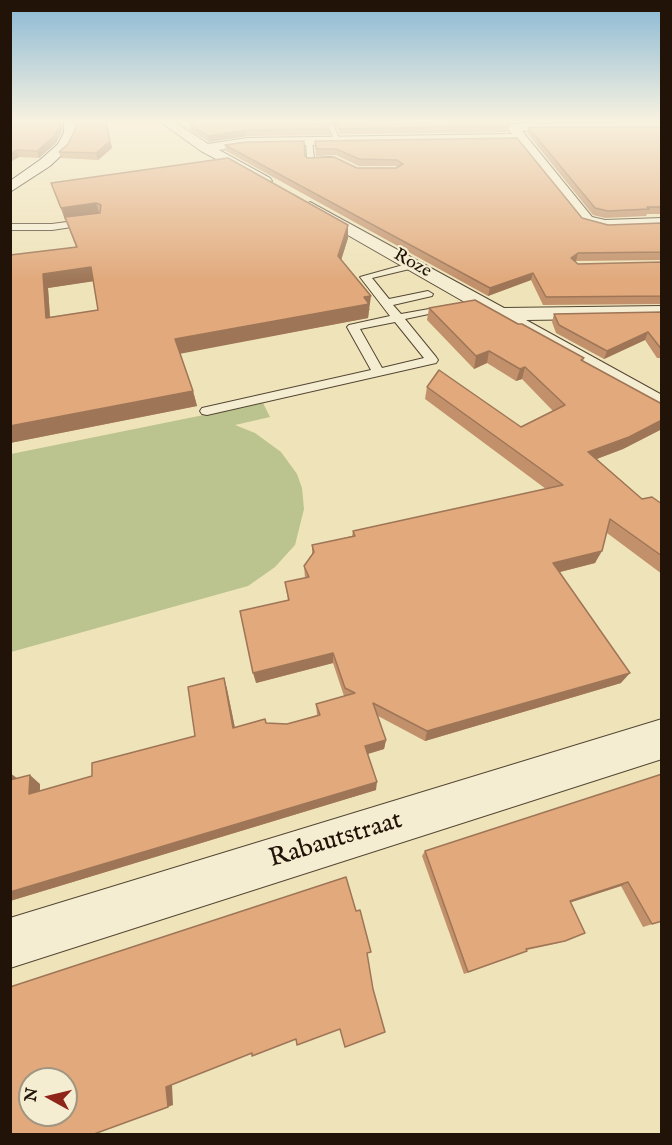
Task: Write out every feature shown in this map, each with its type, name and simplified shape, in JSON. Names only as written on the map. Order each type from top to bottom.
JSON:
[{"type":"street","points":[[10,188],[30,173]]},
{"type":"street","points":[[251,173],[275,187]]},
{"type":"street","points":[[548,173],[586,220],[605,225],[662,223]]},
{"type":"street","name":"Roze","points":[[295,198],[662,405]]},
{"type":"street","points":[[501,314],[662,312]]},
{"type":"street","name":"Rabautstraat","points":[[10,943],[662,739]]},
{"type":"lane","points":[[10,226],[52,227],[100,220]]},
{"type":"lane","points":[[207,411],[432,360],[365,277],[414,265]]},
{"type":"lane","points":[[386,303],[428,294]]},
{"type":"lane","points":[[378,372],[353,327],[478,301]]},
{"type":"green space","points":[[263,403],[270,417],[235,425],[255,433],[281,452],[297,474],[302,488],[304,509],[295,545],[275,567],[248,586],[11,652],[11,454]]},
{"type":"building","points":[[119,173],[256,173],[348,225],[338,256],[371,296],[364,297],[369,304],[175,339],[193,391],[10,426],[10,255],[77,247],[65,217],[100,213],[101,205],[96,203],[61,208],[51,183]],"holes":[[[91,267],[98,310],[46,318],[43,274]]]},
{"type":"building","points":[[278,173],[546,173],[582,218],[608,225],[662,223],[662,252],[578,253],[571,258],[578,264],[662,262],[662,296],[546,297],[533,273],[490,288]]},
{"type":"building","points":[[566,173],[662,173],[662,207],[608,211],[595,208]]},
{"type":"building","points":[[475,300],[584,358],[581,360],[662,404],[662,420],[629,437],[588,452],[642,499],[652,497],[662,504],[662,556],[610,519],[602,551],[553,563],[630,673],[427,731],[373,703],[386,740],[365,746],[377,782],[10,892],[10,780],[30,775],[29,794],[92,776],[92,763],[195,736],[188,687],[224,678],[233,728],[265,719],[266,723],[287,724],[320,715],[316,704],[355,693],[345,688],[333,653],[253,673],[240,611],[289,600],[285,582],[309,577],[304,566],[314,552],[312,545],[355,536],[353,531],[563,485],[427,387],[439,370],[521,427],[565,405],[525,367],[520,369],[489,351],[476,356],[429,308]]},
{"type":"building","points":[[662,312],[662,350],[648,332],[607,351],[559,325],[554,314]]},
{"type":"building","points":[[662,774],[662,921],[652,924],[628,882],[570,901],[585,933],[565,941],[526,949],[527,951],[468,972],[425,851]]},
{"type":"building","points":[[346,877],[356,911],[360,910],[371,952],[367,953],[373,989],[385,1032],[345,1047],[340,1029],[297,1045],[296,1039],[252,1056],[252,1053],[166,1087],[168,1107],[94,1134],[10,1134],[10,987]]}]
